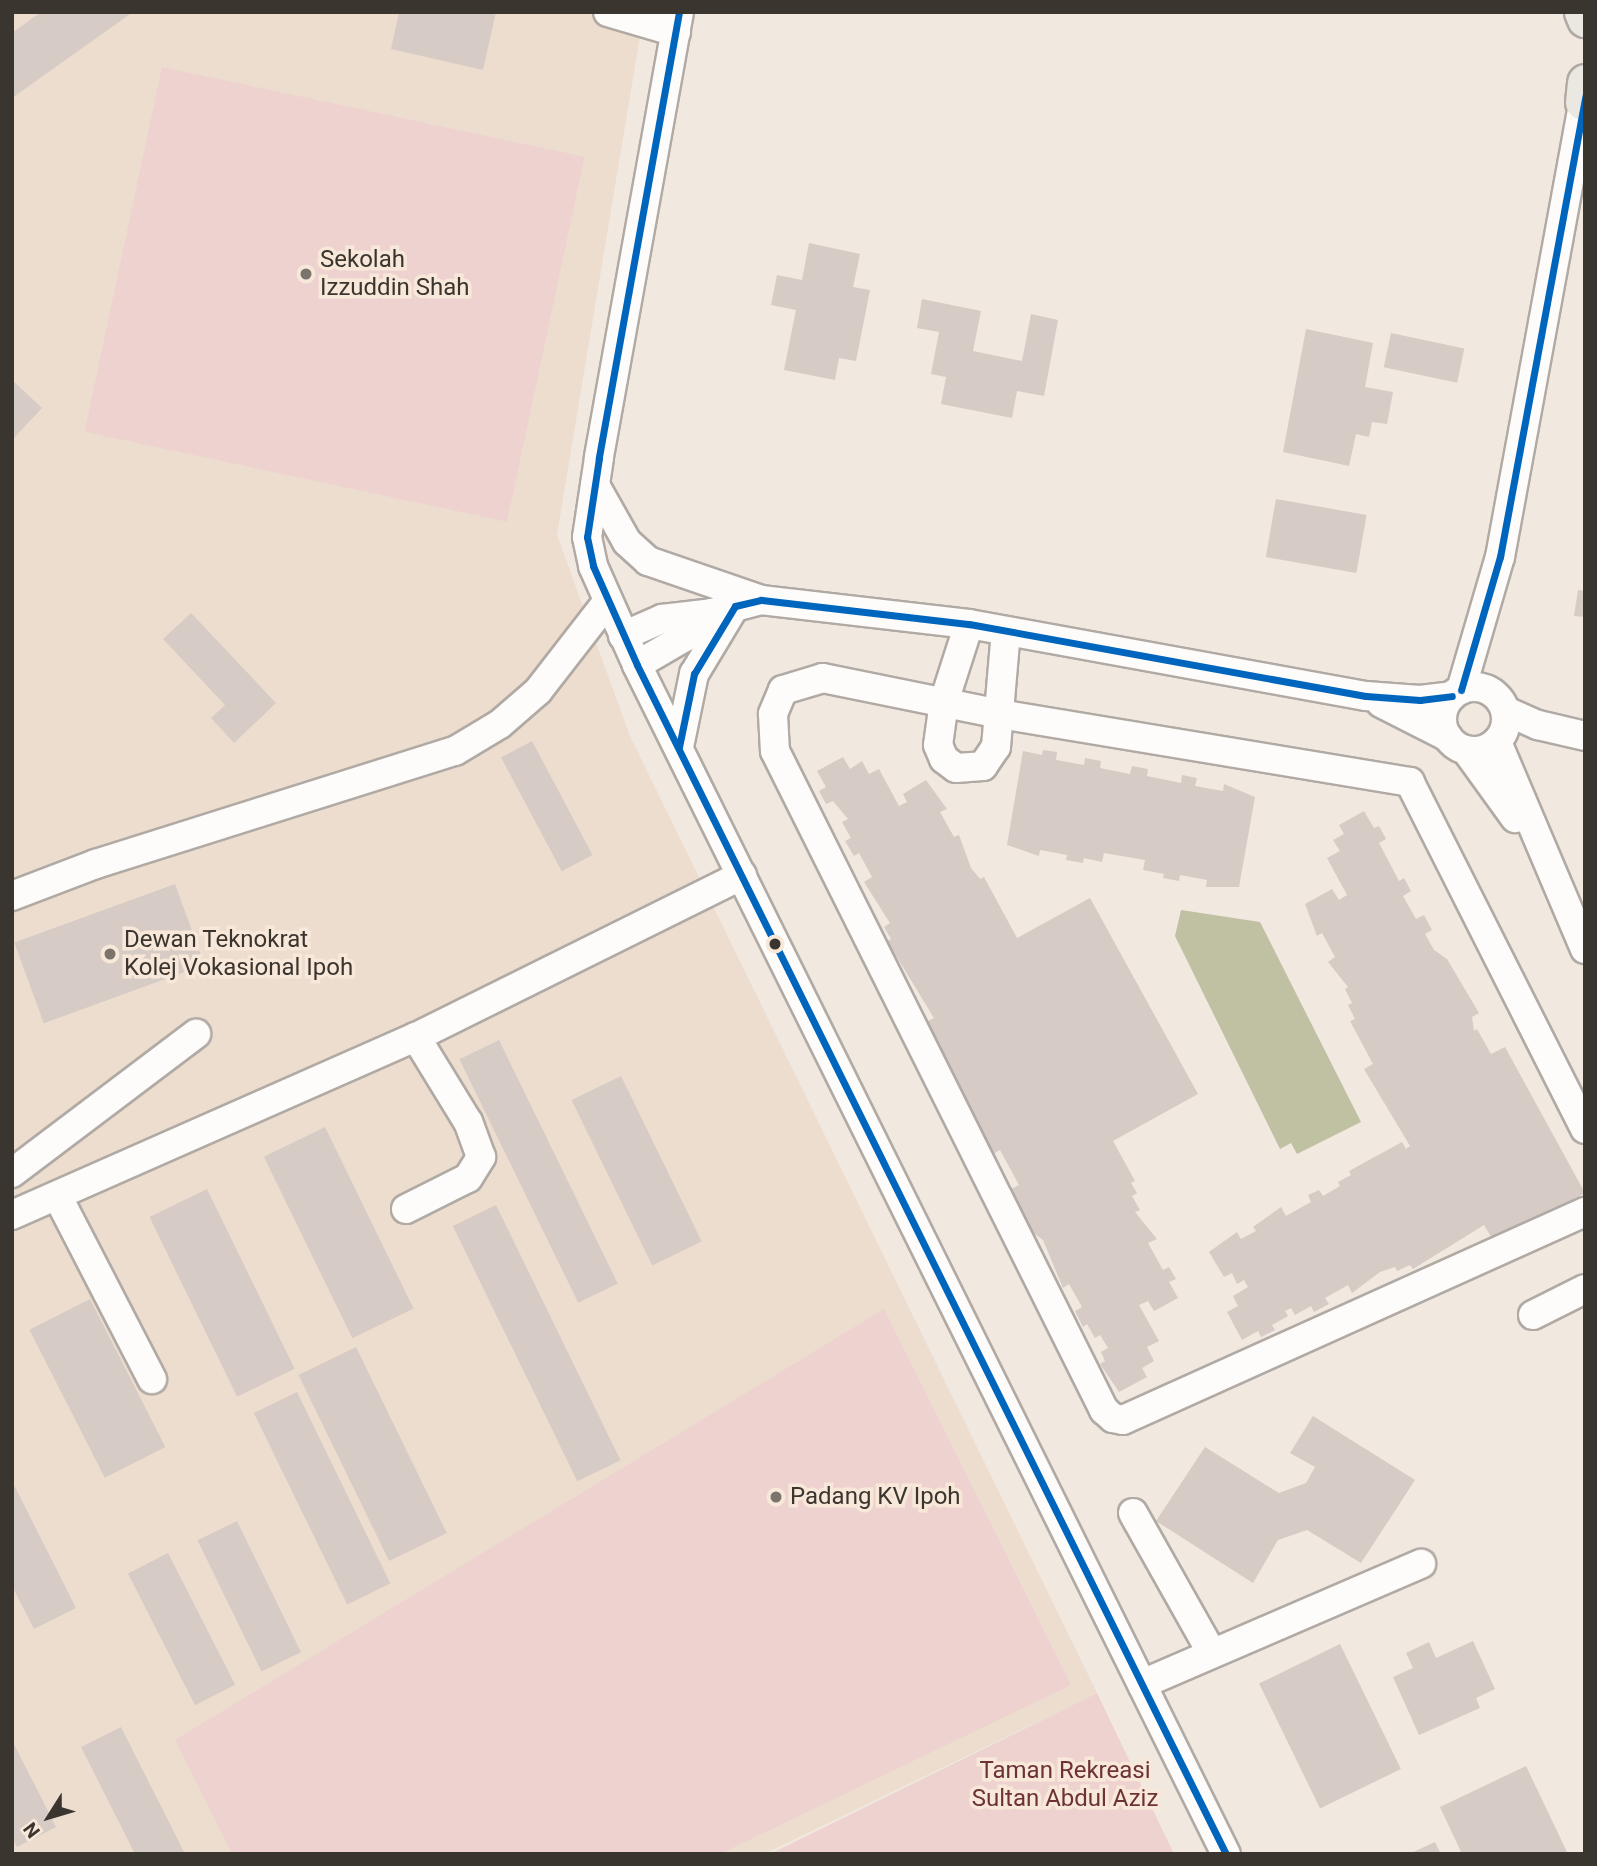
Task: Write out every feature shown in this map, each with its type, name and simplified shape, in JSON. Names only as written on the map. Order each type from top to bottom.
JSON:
[{"type":"main road","points":[[1582,12],[1585,19]]},
{"type":"street","points":[[608,12],[677,22],[587,537],[607,602],[1226,1854]]},
{"type":"street","points":[[1544,861],[1457,744],[1442,716],[1457,693],[1492,594],[1584,93]]},
{"type":"street","points":[[595,485],[627,542],[648,561],[736,606]]},
{"type":"street","points":[[1366,696],[1457,744],[1477,751],[1500,721],[1492,594]]},
{"type":"street","points":[[12,896],[96,864],[455,751],[500,724],[538,691],[607,602]]},
{"type":"street","points":[[637,665],[736,606]]},
{"type":"street","points":[[679,747],[694,674],[736,606]]},
{"type":"street","points":[[623,636],[662,619],[736,606],[969,624],[1366,696],[1420,700],[1483,688],[1500,721],[1544,861],[1585,949]]},
{"type":"street","points":[[969,624],[944,702],[938,745],[944,759],[956,768],[968,770],[991,759],[1000,715],[1006,631]]},
{"type":"street","points":[[1585,1129],[1409,782],[1000,715],[823,678],[801,681],[783,690],[773,714],[775,751],[1104,1410],[1113,1418],[1123,1420],[1585,1212]]},
{"type":"street","points":[[1500,721],[1585,737]]},
{"type":"street","points":[[12,1214],[58,1198],[416,1037],[742,875]]},
{"type":"street","points":[[12,1174],[196,1034]]},
{"type":"street","points":[[406,1209],[468,1178],[481,1157],[468,1122],[416,1037]]},
{"type":"street","points":[[58,1198],[152,1378]]},
{"type":"street","points":[[1533,1315],[1585,1289]]},
{"type":"street","points":[[1133,1513],[1212,1653]]},
{"type":"street","points":[[1142,1684],[1421,1564]]},
{"type":"shaded area","points":[[12,12],[644,12],[557,535],[630,736],[1097,1693],[764,1854],[12,1854]]},
{"type":"shaded area","points":[[1181,910],[1260,922],[1361,1122],[1297,1154],[1291,1143],[1280,1149],[1175,936]]},
{"type":"green space","points":[[162,67],[585,157],[507,522],[84,432]]},
{"type":"green space","name":"Padang KV Ipoh","points":[[884,1309],[1071,1685],[720,1854],[232,1854],[175,1740]]},
{"type":"green space","name":"Taman Rekreasi Sultan Abdul Aziz","points":[[1097,1693],[1174,1854],[770,1854]]},
{"type":"building","points":[[41,12],[133,12],[12,98],[12,33]]},
{"type":"building","points":[[399,12],[496,12],[483,70],[391,49]]},
{"type":"building","points":[[809,243],[860,254],[853,287],[870,290],[856,361],[839,358],[835,380],[784,370],[796,310],[771,305],[777,275],[802,280]]},
{"type":"building","points":[[922,299],[981,311],[973,351],[1022,361],[1031,314],[1058,320],[1044,396],[1017,391],[1012,418],[941,404],[946,377],[931,374],[939,332],[917,328]]},
{"type":"building","points":[[1306,329],[1373,343],[1365,387],[1393,392],[1387,424],[1372,422],[1369,437],[1356,434],[1349,466],[1283,452]]},
{"type":"building","points":[[1391,333],[1464,349],[1457,383],[1384,367]]},
{"type":"building","points":[[12,380],[42,408],[12,440]]},
{"type":"building","points":[[1276,499],[1367,515],[1356,573],[1266,557]]},
{"type":"building","points":[[1578,590],[1585,591],[1585,617],[1574,616]]},
{"type":"building","points":[[191,613],[276,703],[234,743],[211,718],[225,705],[163,639]]},
{"type":"building","points":[[532,741],[593,855],[562,871],[501,757]]},
{"type":"building","points":[[1043,750],[1057,752],[1056,760],[1084,765],[1085,758],[1101,761],[1100,768],[1130,774],[1132,766],[1148,769],[1147,776],[1181,783],[1182,775],[1197,778],[1195,786],[1223,791],[1224,784],[1255,797],[1239,887],[1206,887],[1207,880],[1180,875],[1179,881],[1163,878],[1164,874],[1143,870],[1145,860],[1104,853],[1102,862],[1084,858],[1083,863],[1066,860],[1067,855],[1040,850],[1039,856],[1007,845],[1023,751],[1042,755]]},
{"type":"building","points":[[843,757],[850,769],[862,761],[869,774],[879,769],[899,806],[907,802],[903,794],[926,780],[947,809],[940,812],[954,837],[959,835],[971,868],[980,879],[984,877],[1017,938],[1090,898],[1198,1094],[1113,1141],[1135,1181],[1131,1183],[1137,1193],[1132,1196],[1140,1210],[1135,1212],[1157,1239],[1148,1243],[1163,1270],[1169,1267],[1176,1279],[1169,1282],[1178,1298],[1154,1311],[1148,1301],[1139,1305],[1159,1341],[1147,1347],[1154,1361],[1142,1368],[1147,1377],[1119,1392],[1100,1364],[1105,1361],[1101,1352],[1108,1348],[1100,1335],[1095,1338],[1087,1324],[1083,1327],[1075,1311],[1082,1307],[1069,1284],[1063,1288],[1043,1240],[1031,1231],[1009,1190],[1019,1185],[1000,1150],[988,1157],[916,1027],[934,1018],[887,941],[891,939],[884,927],[890,923],[864,882],[872,877],[859,853],[854,856],[845,841],[851,838],[842,822],[848,819],[833,801],[826,804],[819,791],[826,787],[817,771]]},
{"type":"building","points":[[1364,811],[1374,828],[1379,826],[1386,839],[1379,843],[1399,881],[1404,878],[1411,891],[1403,896],[1416,919],[1424,915],[1432,930],[1425,934],[1434,950],[1447,959],[1479,1013],[1472,1017],[1474,1031],[1477,1029],[1491,1054],[1505,1047],[1585,1193],[1494,1242],[1484,1225],[1413,1269],[1410,1265],[1397,1271],[1395,1267],[1380,1272],[1352,1293],[1348,1285],[1325,1298],[1329,1304],[1314,1312],[1311,1306],[1295,1315],[1291,1308],[1285,1311],[1288,1316],[1272,1325],[1275,1330],[1261,1337],[1258,1331],[1242,1340],[1227,1312],[1238,1306],[1233,1296],[1248,1287],[1244,1280],[1237,1284],[1232,1273],[1224,1277],[1209,1252],[1237,1232],[1241,1239],[1256,1231],[1253,1227],[1281,1207],[1286,1216],[1311,1202],[1308,1195],[1319,1190],[1323,1196],[1340,1186],[1338,1182],[1351,1175],[1349,1171],[1402,1142],[1406,1149],[1410,1146],[1364,1069],[1373,1064],[1350,1021],[1355,1019],[1348,1005],[1352,1003],[1345,989],[1348,987],[1328,962],[1335,957],[1322,933],[1317,936],[1305,904],[1332,889],[1339,900],[1347,895],[1327,858],[1340,851],[1333,840],[1344,834],[1339,825]]},
{"type":"building","name":"Dewan Teknokrat Kolej Vokasional Ipoh","points":[[175,884],[204,965],[44,1023],[14,942]]},
{"type":"building","points":[[499,1040],[618,1284],[578,1303],[459,1059]]},
{"type":"building","points":[[621,1076],[702,1241],[652,1265],[572,1100]]},
{"type":"building","points":[[325,1127],[414,1309],[352,1338],[264,1157]]},
{"type":"building","points":[[207,1189],[295,1369],[237,1397],[149,1217]]},
{"type":"building","points":[[496,1205],[620,1460],[577,1481],[453,1226]]},
{"type":"building","points":[[90,1299],[165,1447],[105,1478],[29,1330]]},
{"type":"building","points":[[356,1347],[447,1533],[389,1561],[298,1375]]},
{"type":"building","points":[[297,1392],[390,1583],[347,1604],[254,1413]]},
{"type":"building","points":[[1313,1416],[1415,1480],[1361,1563],[1307,1530],[1278,1540],[1253,1583],[1156,1521],[1205,1447],[1279,1493],[1306,1483],[1315,1467],[1290,1453]]},
{"type":"building","points":[[12,1481],[76,1608],[34,1629],[12,1586]]},
{"type":"building","points":[[237,1521],[301,1652],[261,1672],[197,1540]]},
{"type":"building","points":[[168,1553],[235,1685],[195,1705],[128,1573]]},
{"type":"building","points":[[1473,1641],[1495,1689],[1476,1698],[1480,1708],[1419,1735],[1393,1677],[1413,1668],[1406,1653],[1429,1642],[1436,1658]]},
{"type":"building","points":[[1340,1644],[1401,1769],[1320,1808],[1259,1683]]},
{"type":"building","points":[[121,1727],[185,1854],[135,1854],[81,1747]]},
{"type":"building","points":[[12,1740],[56,1827],[17,1847],[12,1838]]},
{"type":"building","points":[[1526,1766],[1568,1854],[1462,1854],[1440,1807]]},
{"type":"building","points":[[1435,1842],[1441,1854],[1409,1854]]},
{"type":"transit line","points":[[679,12],[599,458],[587,537],[593,566],[637,665],[1226,1854]]},
{"type":"transit line","points":[[1461,690],[1500,557],[1585,97]]},
{"type":"transit line","points":[[679,747],[694,674],[735,606],[761,600],[969,624],[1366,696],[1420,700],[1452,696]]},
{"type":"place","name":"Sekolah Izzuddin Shah","points":[[306,274]]},
{"type":"place","name":"Dewan Teknokrat Kolej Vokasional Ipoh","points":[[110,954]]},
{"type":"place","name":"Padang KV Ipoh","points":[[776,1497]]}]
